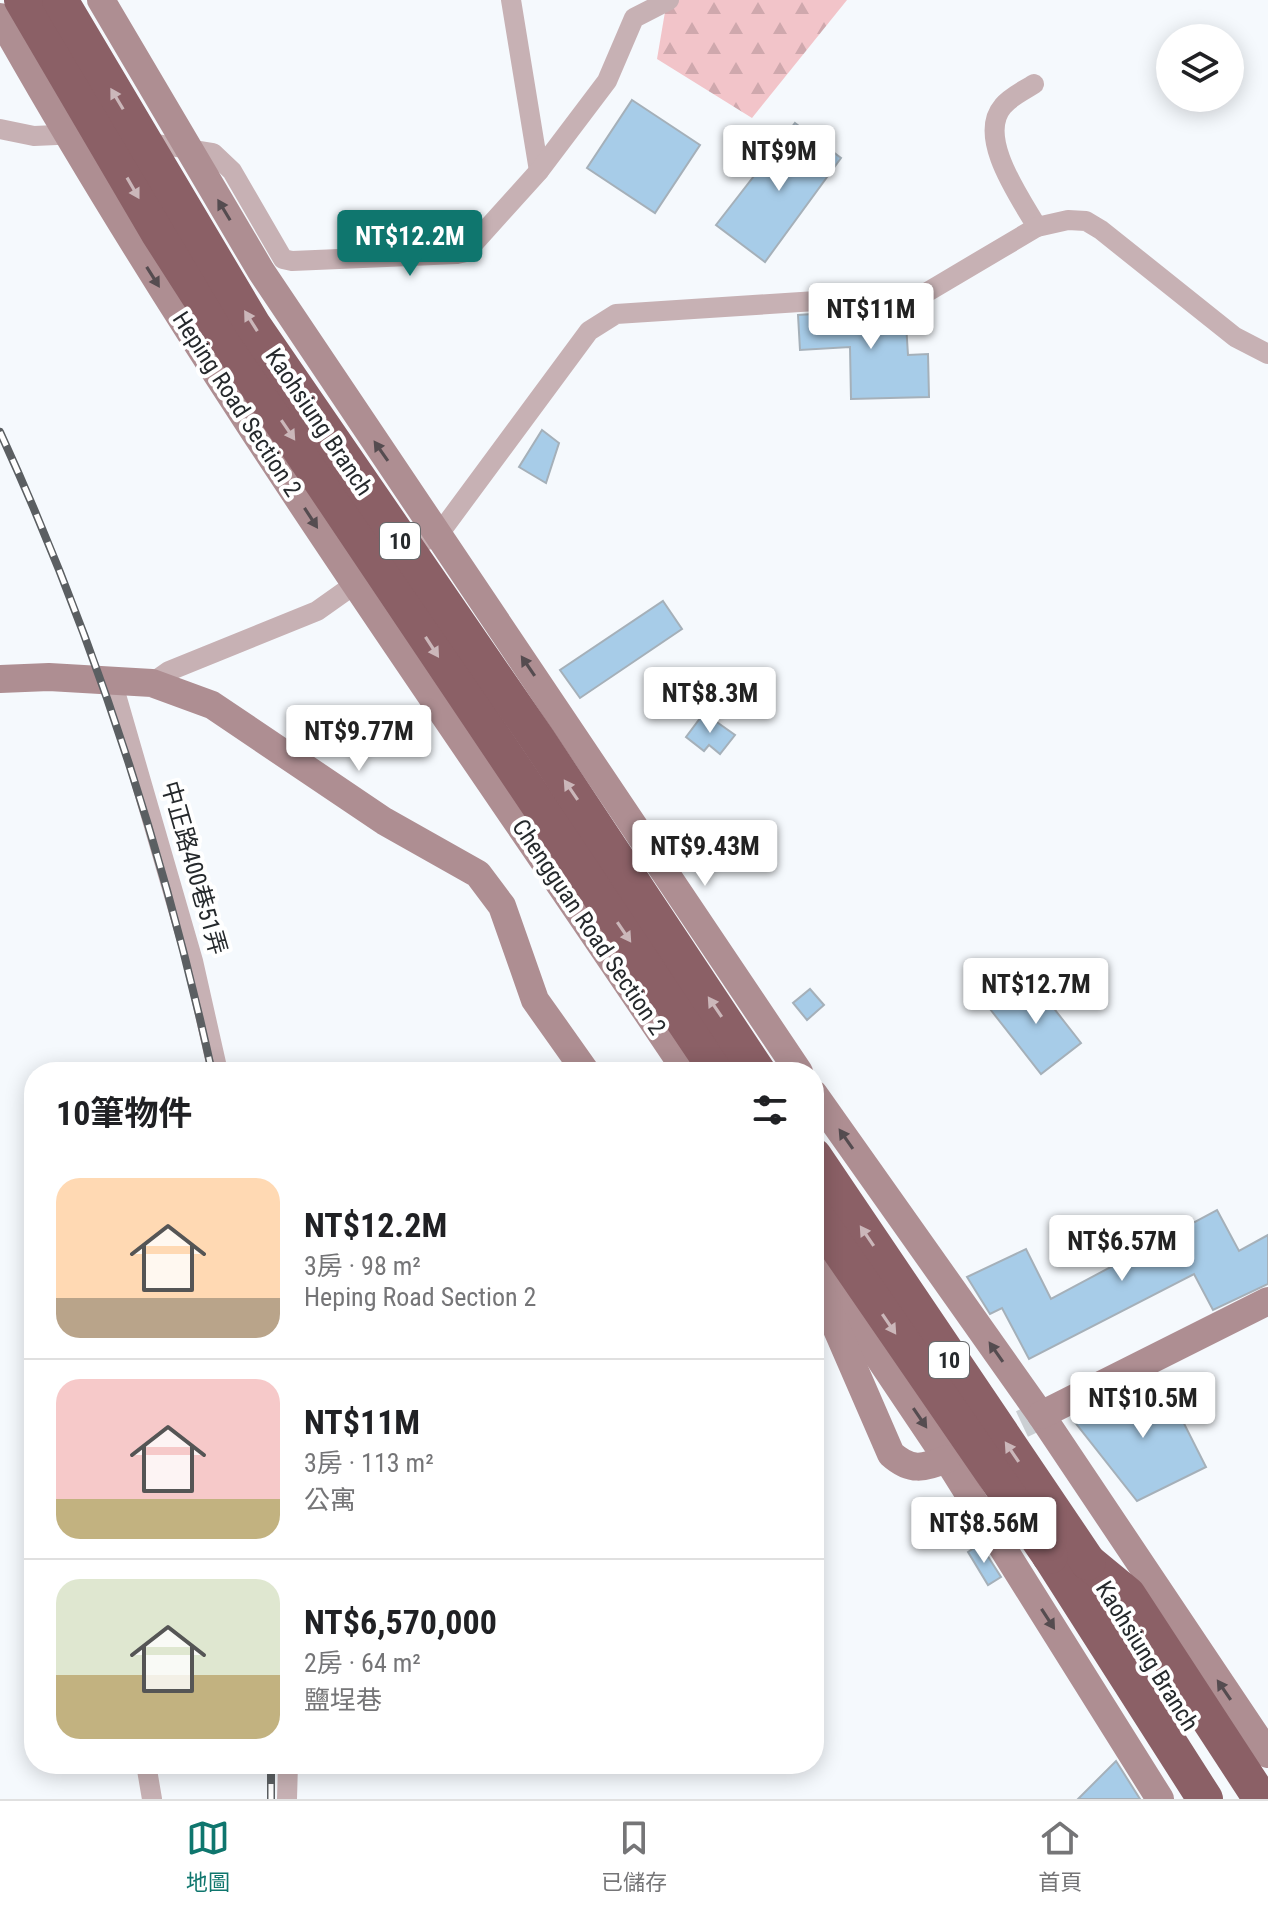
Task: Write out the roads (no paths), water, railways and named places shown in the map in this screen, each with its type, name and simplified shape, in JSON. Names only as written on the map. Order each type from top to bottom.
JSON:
[{"type":"highway","name":"Kaohsiung Branch","points":[[22,0],[158,232],[242,363],[711,1062]]},
{"type":"highway","name":"Kaohsiung Branch","points":[[60,0],[253,325],[538,740],[751,1062]]},
{"type":"highway","name":"Kaohsiung Branch","points":[[824,1171],[1088,1562],[1238,1799]]},
{"type":"highway","name":"Kaohsiung Branch","points":[[824,1228],[1050,1556],[1205,1799]]},
{"type":"highway","points":[[1050,1556],[1181,1799]]},
{"type":"highway","points":[[1088,1562],[1128,1595],[1261,1799]]},
{"type":"street","points":[[101,0],[261,271],[792,1062]]},
{"type":"street","points":[[511,0],[539,171]]},
{"type":"street","points":[[0,129],[34,136],[65,133],[186,146],[213,153],[232,171],[283,259],[466,252],[539,171],[607,81],[634,18],[669,0]]},
{"type":"street","name":"Heping Road Section 2","points":[[0,17],[65,133],[154,279],[490,782]]},
{"type":"street","points":[[1034,84],[1003,106],[994,131],[1005,171],[1037,227]]},
{"type":"street","points":[[152,683],[169,671],[317,611],[355,583],[439,534],[600,321],[616,314],[924,294],[1037,227],[1068,220],[1086,221],[1235,337],[1268,354]]},
{"type":"street","points":[[0,679],[152,683],[222,711],[384,821],[478,874],[502,906],[535,1000],[579,1062]]},
{"type":"street","name":"中正路400巷51弄","points":[[112,681],[193,961],[216,1062]]},
{"type":"street","name":"Chengguan Road Section 2","points":[[490,782],[680,1062]]},
{"type":"street","points":[[824,1108],[1041,1415],[1268,1754]]},
{"type":"street","points":[[824,1276],[947,1459],[1160,1799]]},
{"type":"street","points":[[1041,1415],[1268,1301]]},
{"type":"street","points":[[824,1302],[891,1454],[903,1465],[919,1469],[947,1459]]},
{"type":"street","points":[[148,1774],[152,1799]]},
{"type":"street","points":[[287,1799],[288,1774]]},
{"type":"tunnel","points":[[984,1442],[1041,1415]]},
{"type":"railway","points":[[0,432],[66,588],[123,746],[172,908],[210,1062]]},
{"type":"railway","points":[[271,1774],[271,1799]]}]
